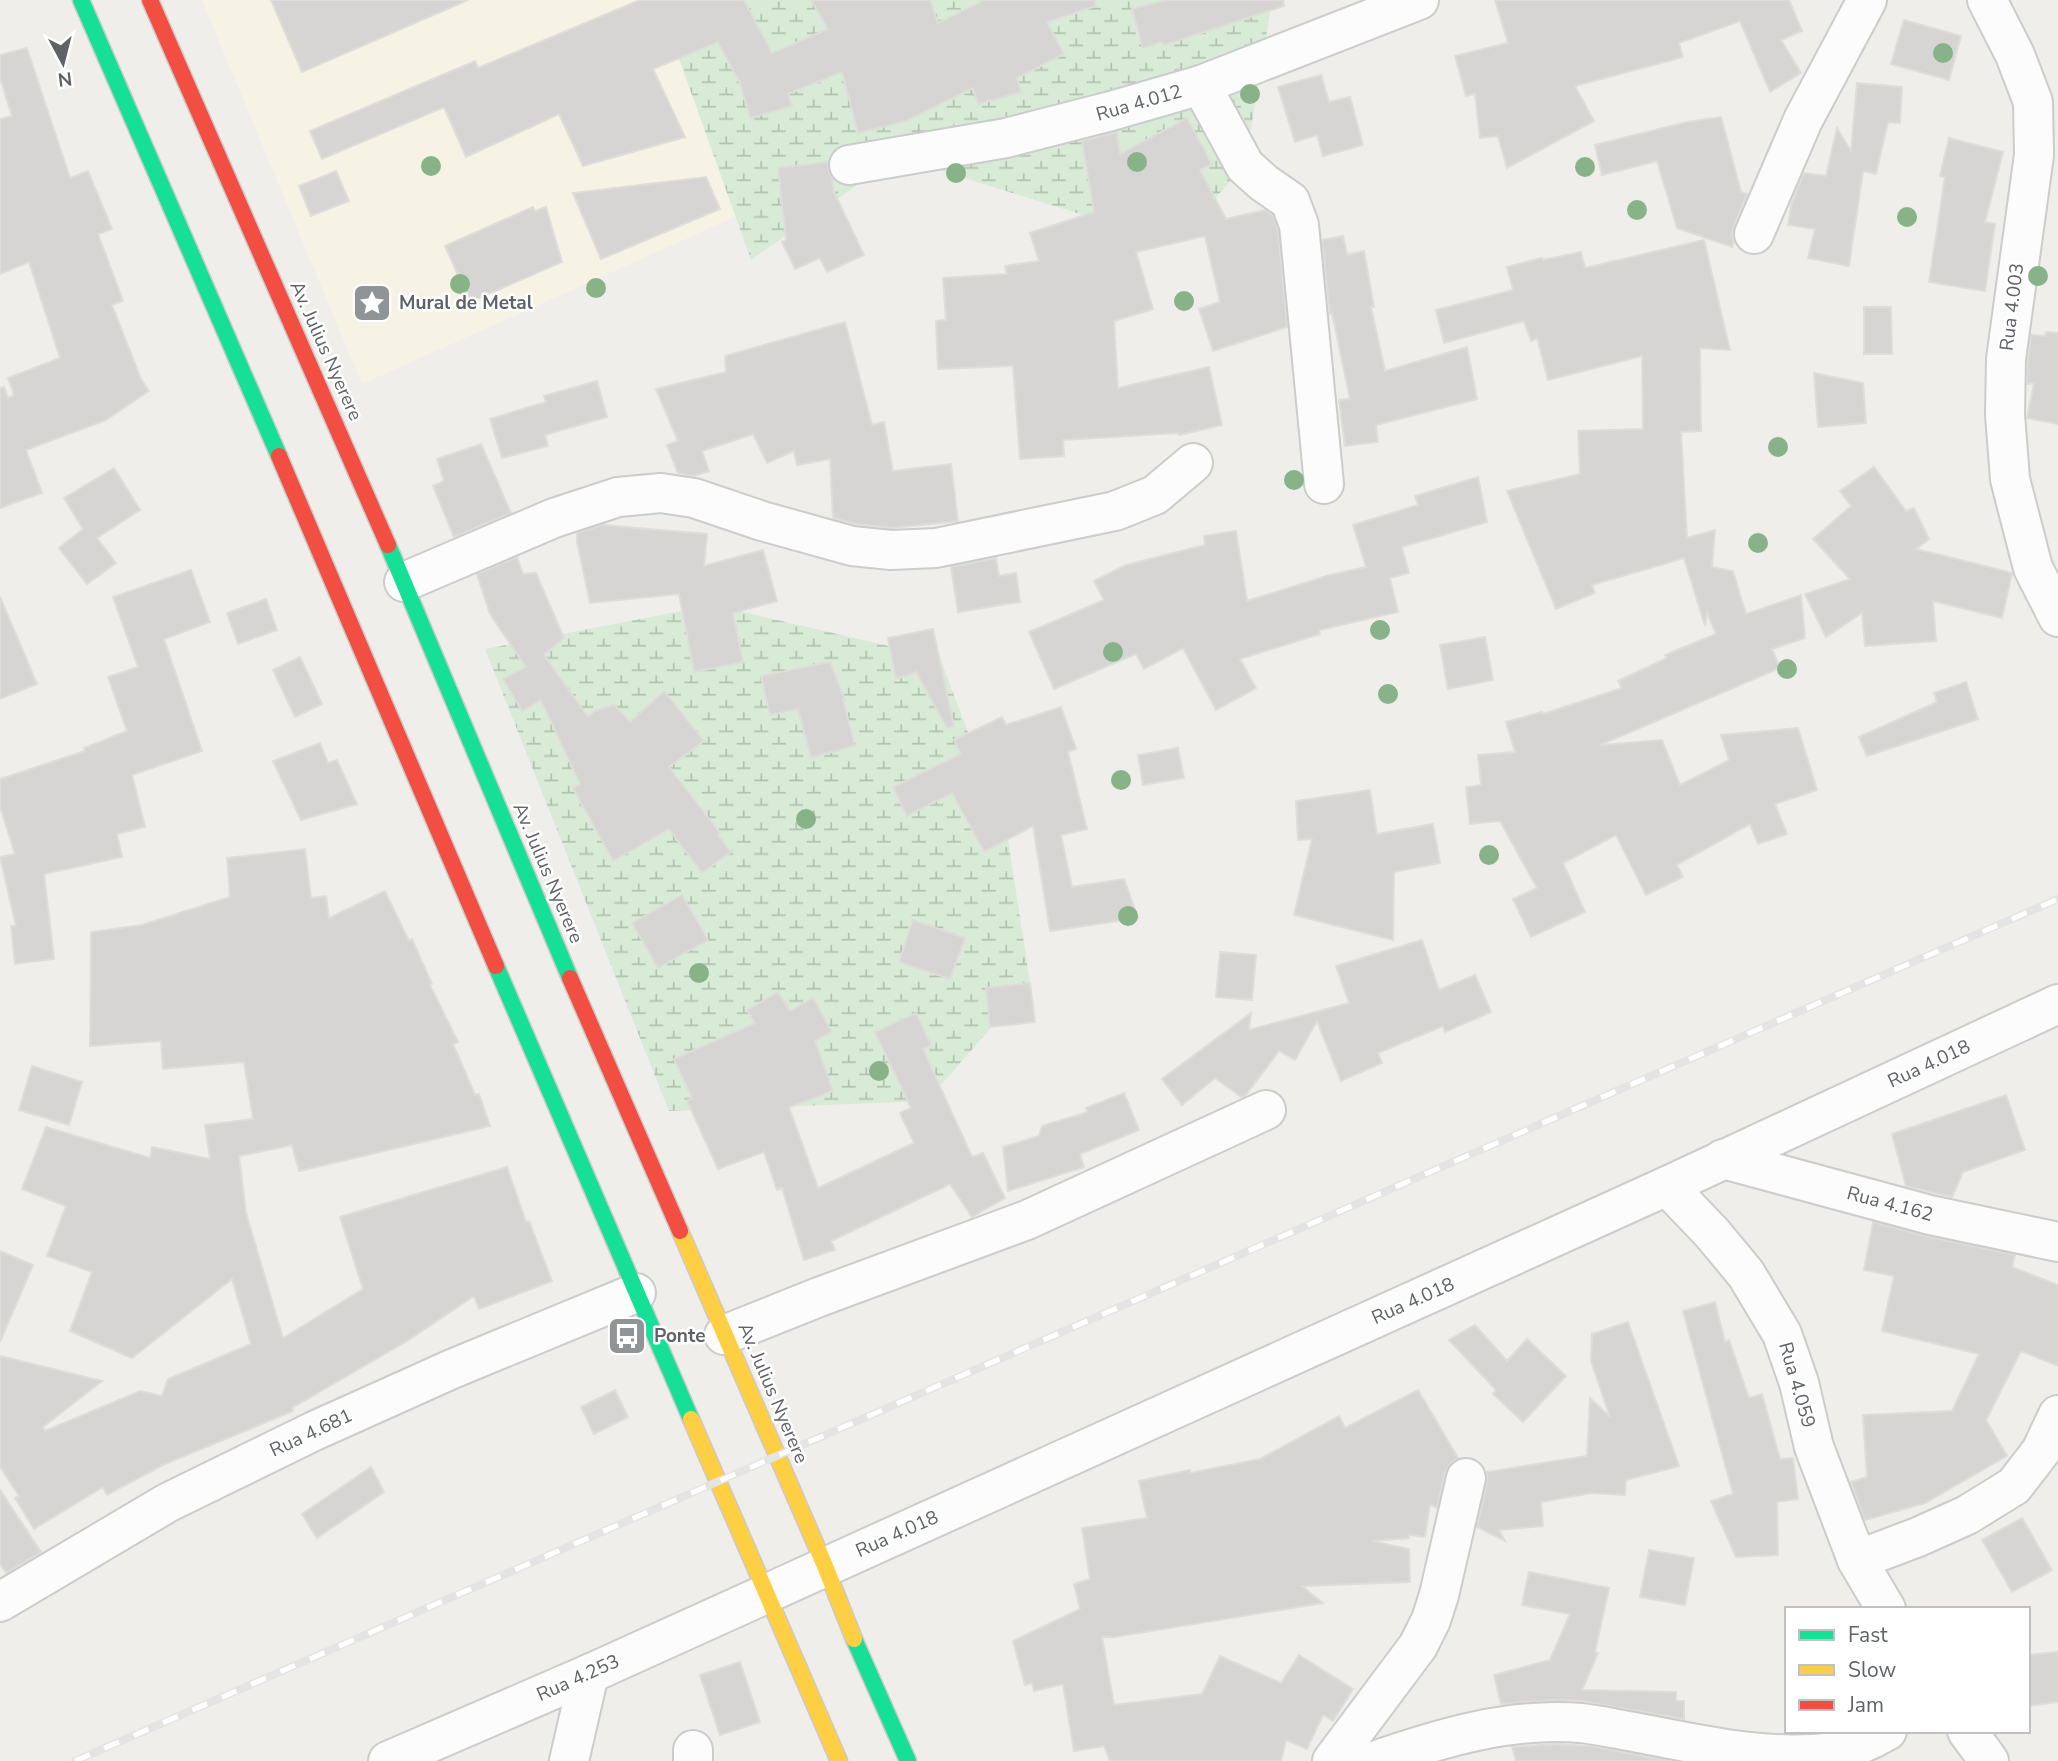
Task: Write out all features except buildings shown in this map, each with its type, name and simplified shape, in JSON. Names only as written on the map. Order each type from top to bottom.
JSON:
[{"type":"main road","points":[[81,0],[839,1761]]},
{"type":"main road","name":"Av. Julius Nyerere","points":[[150,0],[404,582],[559,952],[908,1761]]},
{"type":"street","points":[[1754,233],[1803,120],[1867,0]]},
{"type":"street","name":"Rua 4.003","points":[[1987,0],[2015,55],[2046,97],[2034,155],[2006,359],[2005,415],[2013,492],[2033,568],[2058,617]]},
{"type":"street","name":"Rua 4.012","points":[[849,165],[1006,138],[1201,85],[1408,2]]},
{"type":"street","points":[[1201,85],[1245,166],[1290,201],[1300,225],[1324,484]]},
{"type":"street","points":[[404,582],[554,518],[618,497],[661,493],[694,498],[762,521],[852,546],[891,550],[936,548],[1115,511],[1155,495],[1193,463]]},
{"type":"street","name":"Rua 4.018","points":[[767,1592],[1667,1186],[2058,1004]]},
{"type":"street","points":[[724,1335],[1027,1220],[1266,1110]]},
{"type":"street","name":"Rua 4.162","points":[[1723,1159],[1930,1215],[2058,1242]]},
{"type":"street","name":"Rua 4.059","points":[[1667,1186],[1746,1273],[1782,1334],[1799,1383],[1814,1447],[1857,1560],[1885,1607]]},
{"type":"street","name":"Rua 4.681","points":[[0,1602],[167,1503],[314,1431],[452,1369],[636,1293]]},
{"type":"street","points":[[1857,1560],[1967,1515],[2014,1486],[2041,1451],[2058,1415]]},
{"type":"street","points":[[1332,1761],[1418,1646],[1439,1594],[1466,1478]]},
{"type":"street","name":"Rua 4.253","points":[[388,1761],[589,1674],[767,1592]]},
{"type":"street","points":[[569,1761],[589,1674]]},
{"type":"street","points":[[1374,1761],[1421,1745],[1483,1729],[1541,1722],[1582,1723],[1756,1754],[1802,1755],[1836,1752],[1883,1733]]},
{"type":"street","points":[[1968,1733],[1989,1761]]},
{"type":"shaded area","points":[[202,0],[670,0],[757,207],[362,384]]},
{"type":"green space","points":[[658,0],[1272,0],[1245,166],[1173,243],[897,157],[751,260]]},
{"type":"green space","points":[[712,605],[940,658],[1008,839],[1030,983],[927,1101],[669,1111],[485,649]]},
{"type":"railway","points":[[75,1761],[2058,899]]},
{"type":"traffic: fast","points":[[81,0],[279,456]]},
{"type":"traffic: fast","points":[[388,545],[570,978]]},
{"type":"traffic: fast","points":[[496,966],[691,1419]]},
{"type":"traffic: fast","points":[[854,1639],[908,1761]]},
{"type":"traffic: slow","points":[[680,1231],[854,1639]]},
{"type":"traffic: slow","points":[[691,1419],[839,1761]]},
{"type":"traffic: jam","points":[[150,0],[388,545]]},
{"type":"traffic: jam","points":[[279,456],[496,966]]},
{"type":"traffic: jam","points":[[570,978],[680,1231]]},
{"type":"place","name":"Mural de Metal","points":[[372,303]]},
{"type":"place","name":"Ponte","points":[[627,1336]]}]
